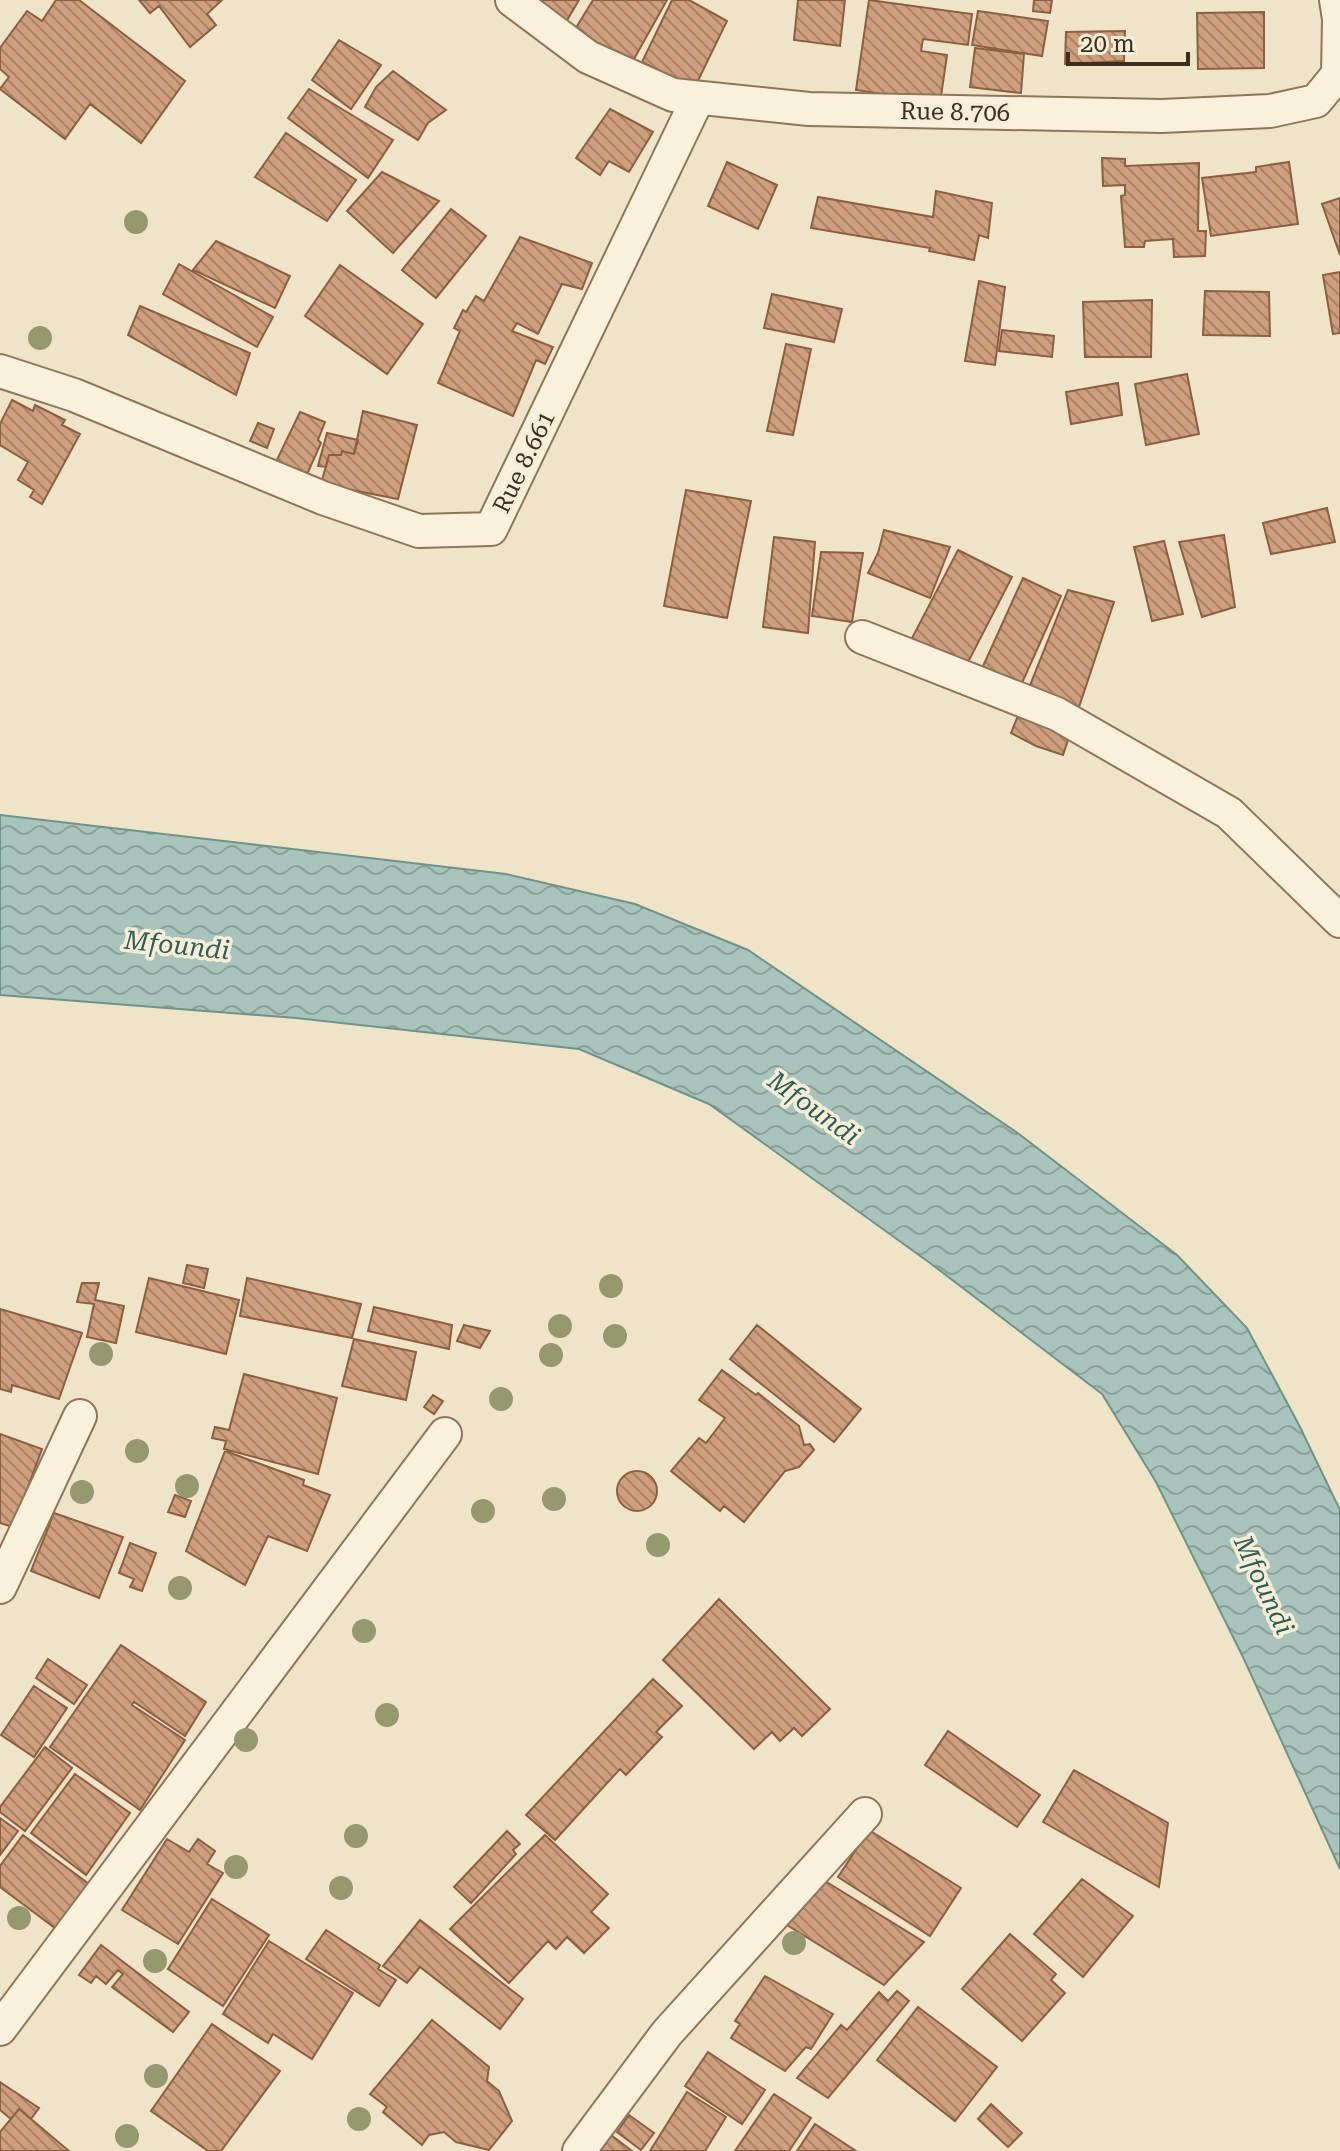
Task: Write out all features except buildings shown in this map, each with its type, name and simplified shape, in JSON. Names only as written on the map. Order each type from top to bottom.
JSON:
[{"type":"street","name":"Rue 8.706","points":[[512,0],[588,57],[673,95],[809,109],[1162,116],[1270,111],[1316,101],[1338,74],[1339,19],[1336,0]]},
{"type":"street","name":"Rue 8.661","points":[[0,371],[74,395],[323,498],[419,531],[491,529],[698,98]]},
{"type":"street","points":[[862,637],[1057,714],[1229,813],[1340,921]]},
{"type":"street","points":[[0,1587],[80,1416]]},
{"type":"street","points":[[0,2029],[445,1434]]},
{"type":"street","points":[[579,2151],[667,2033],[865,1814]]},
{"type":"water","name":"Mfoundi","points":[[0,815],[506,874],[635,904],[748,950],[1019,1134],[1177,1255],[1247,1328],[1340,1510],[1340,1869],[1243,1657],[1156,1482],[1102,1394],[930,1263],[709,1104],[579,1049],[296,1018],[0,995]]}]
